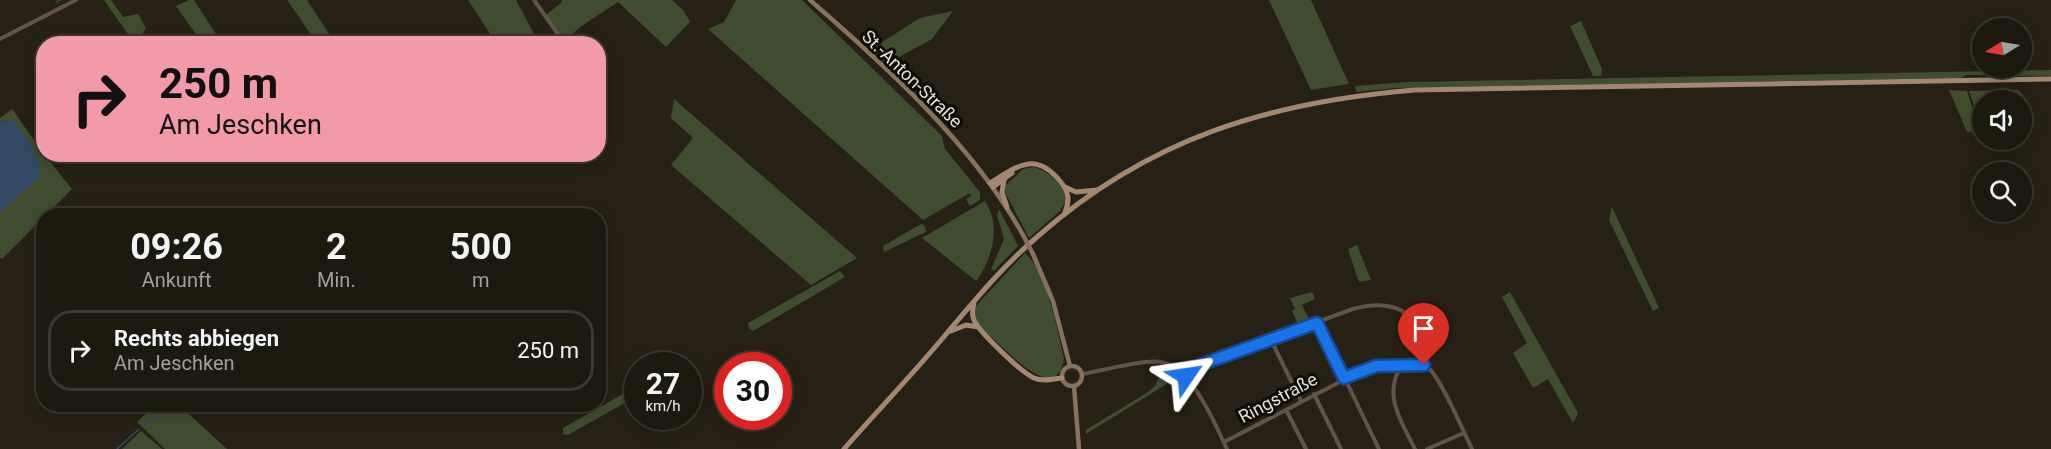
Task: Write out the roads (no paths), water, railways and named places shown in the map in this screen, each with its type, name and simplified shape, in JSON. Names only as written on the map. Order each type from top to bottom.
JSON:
[{"type":"main road","name":"St.-Anton-Straße","points":[[810,0],[930,114],[980,170],[1007,207],[1033,254],[1059,321],[1070,366]]},
{"type":"main road","points":[[844,449],[1009,263],[1064,214],[1098,189],[1159,154],[1219,128],[1301,104],[1356,95],[1415,90],[2051,79]]},
{"type":"main road","points":[[989,182],[1017,167],[1038,163],[1051,170],[1064,186],[1069,198],[1064,214]]},
{"type":"main road","points":[[1007,207],[1002,192],[1004,180],[1017,167]]},
{"type":"main road","points":[[989,182],[1004,180]]},
{"type":"main road","points":[[1064,186],[1076,192],[1098,189]]},
{"type":"main road","points":[[975,300],[972,316],[978,327],[1034,378],[1045,380],[1062,378]]},
{"type":"main road","points":[[948,332],[961,326],[978,327]]},
{"type":"main road","points":[[1070,366],[1078,368],[1082,374],[1080,382],[1074,386],[1067,384],[1062,378],[1064,370],[1070,366]]},
{"type":"main road","points":[[1074,386],[1078,449]]},
{"type":"street","points":[[0,39],[76,0]]},
{"type":"street","points":[[534,0],[559,36]]},
{"type":"street","points":[[1186,376],[1188,370],[1194,367],[1364,307],[1388,306],[1401,309],[1411,316],[1424,337],[1428,353],[1424,365],[1437,377],[1472,449]]},
{"type":"street","points":[[1317,323],[1379,449]]},
{"type":"street","points":[[1271,340],[1301,401]]},
{"type":"street","points":[[1082,374],[1155,362],[1161,362],[1179,370],[1186,376],[1227,449]]},
{"type":"street","points":[[1396,373],[1402,365]]},
{"type":"street","name":"Ringstraße","points":[[1224,442],[1344,378],[1376,366],[1424,365]]},
{"type":"street","points":[[1393,366],[1396,373],[1393,404],[1415,449]]},
{"type":"street","points":[[1314,394],[1341,449]]},
{"type":"street","points":[[1286,410],[1306,449]]},
{"type":"street","points":[[1427,449],[1464,433]]},
{"type":"water","points":[[13,120],[22,132],[38,162],[40,177],[0,213],[0,123]]},
{"type":"waterway","points":[[56,2],[60,0]]},
{"type":"waterway","points":[[144,426],[162,412]]},
{"type":"waterway","points":[[117,449],[139,429]]}]
